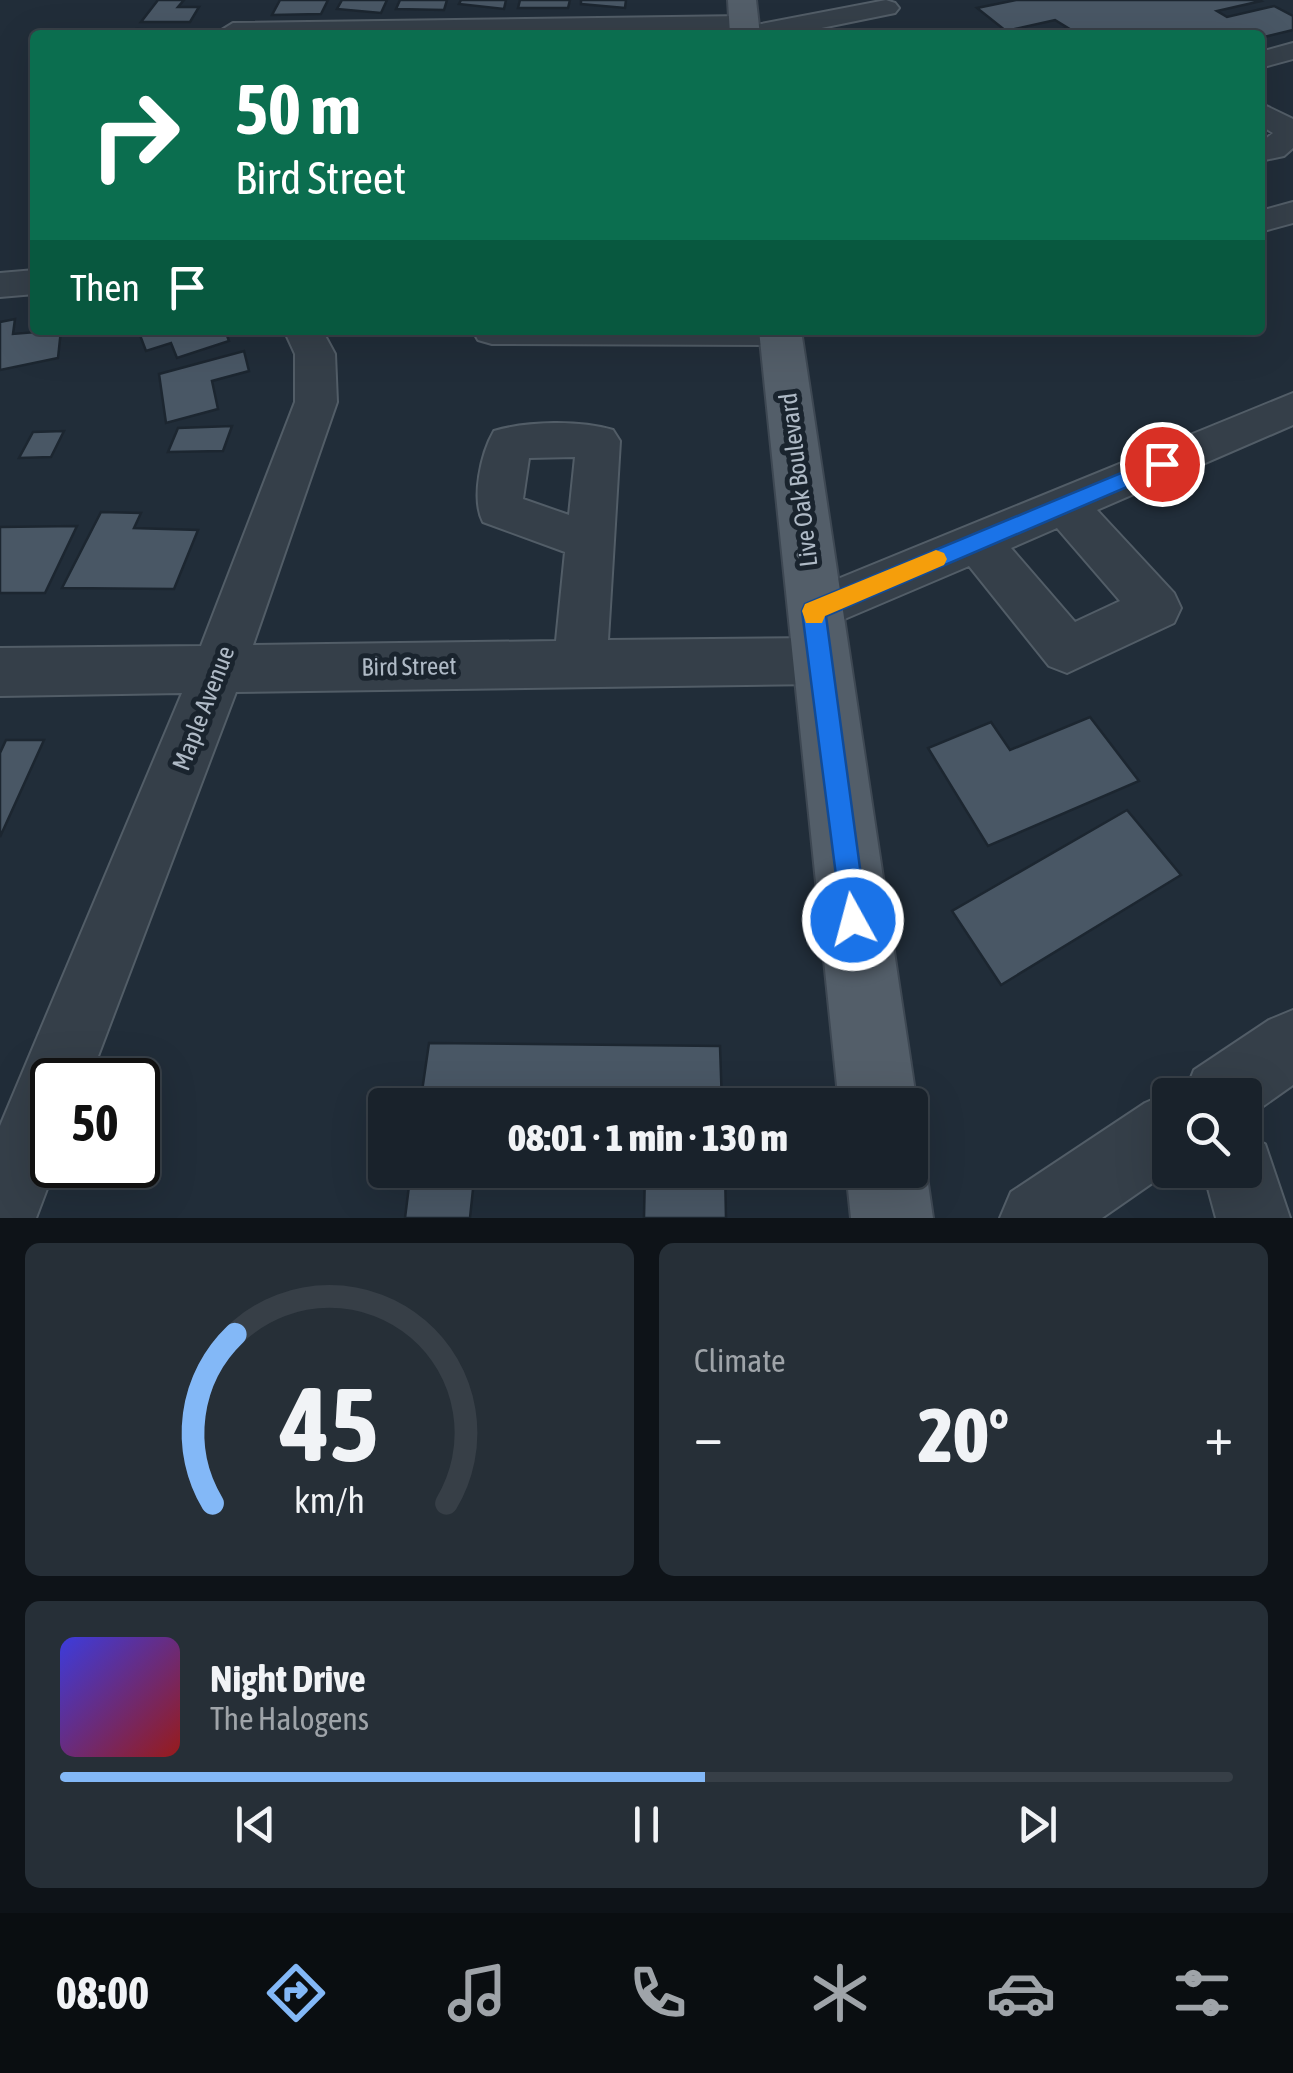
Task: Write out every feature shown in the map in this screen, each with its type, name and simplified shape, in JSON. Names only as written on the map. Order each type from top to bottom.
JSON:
[{"type":"main road","name":"Live Oak Boulevard","points":[[780,335],[876,1088]]},
{"type":"main road","points":[[888,1188],[892,1218]]},
{"type":"street","points":[[234,30],[252,0]]},
{"type":"street","points":[[386,30],[744,23],[886,8]]},
{"type":"street","points":[[1265,59],[1293,51]]},
{"type":"street","points":[[1265,151],[1293,132],[1279,102]]},
{"type":"street","points":[[1265,220],[1293,212]]},
{"type":"street","points":[[0,284],[30,282]]},
{"type":"street","name":"Maple Avenue","points":[[63,1058],[220,668],[316,402],[315,354],[306,335]]},
{"type":"street","name":"Bird Street","points":[[0,672],[580,664],[816,636],[978,542],[1293,408]]},
{"type":"street","points":[[978,542],[1066,650],[1156,608],[1064,505]]},
{"type":"street","points":[[580,664],[589,541]]},
{"type":"street","points":[[1243,1078],[1293,1044]]},
{"type":"street","name":"Maple Avenue","points":[[0,1216],[30,1140]]},
{"type":"street","points":[[1068,1208],[1152,1142]]},
{"type":"street","points":[[1244,1188],[1253,1218]]},
{"type":"building","points":[[158,0],[184,0],[178,7],[199,7],[190,22],[141,22]]},
{"type":"building","points":[[280,0],[328,0],[321,14],[272,15]]},
{"type":"building","points":[[342,0],[387,0],[381,13],[337,9]]},
{"type":"building","points":[[400,0],[447,0],[444,10],[396,9]]},
{"type":"building","points":[[461,0],[506,0],[504,9],[459,4]]},
{"type":"building","points":[[520,0],[570,0],[568,8],[518,8]]},
{"type":"building","points":[[581,0],[626,0],[625,8],[581,4]]},
{"type":"building","points":[[1016,0],[1259,0],[1217,11],[1227,17],[1274,6],[1293,16],[1293,30],[1265,37],[1265,30],[1059,30],[1068,28],[1055,20],[1005,30],[977,8]]},
{"type":"building","points":[[15,319],[13,334],[60,335],[58,358],[0,370],[0,322]]},
{"type":"building","points":[[140,335],[227,335],[229,341],[177,358],[171,343],[146,351]]},
{"type":"building","points":[[244,351],[249,371],[212,381],[218,409],[166,423],[159,374]]},
{"type":"building","points":[[232,426],[223,451],[168,452],[178,428]]},
{"type":"building","points":[[64,431],[51,457],[19,458],[33,432]]},
{"type":"building","points":[[101,512],[141,513],[134,528],[198,530],[174,589],[62,588]]},
{"type":"building","points":[[77,526],[45,593],[0,593],[0,527]]},
{"type":"building","points":[[1090,717],[1139,781],[988,846],[928,748],[991,722],[1010,750]]},
{"type":"building","points":[[6,740],[44,740],[0,837],[0,753]]},
{"type":"building","points":[[1127,810],[1181,875],[1001,985],[952,911]]},
{"type":"building","points":[[429,1043],[720,1046],[721,1088],[422,1088]]},
{"type":"building","points":[[409,1188],[473,1188],[470,1218],[405,1218]]},
{"type":"building","points":[[645,1188],[725,1188],[726,1218],[644,1218]]},
{"type":"slow traffic","points":[[814,616],[814,611],[936,559]]},
{"type":"route","points":[[853,920],[814,611],[1162,464]]}]
